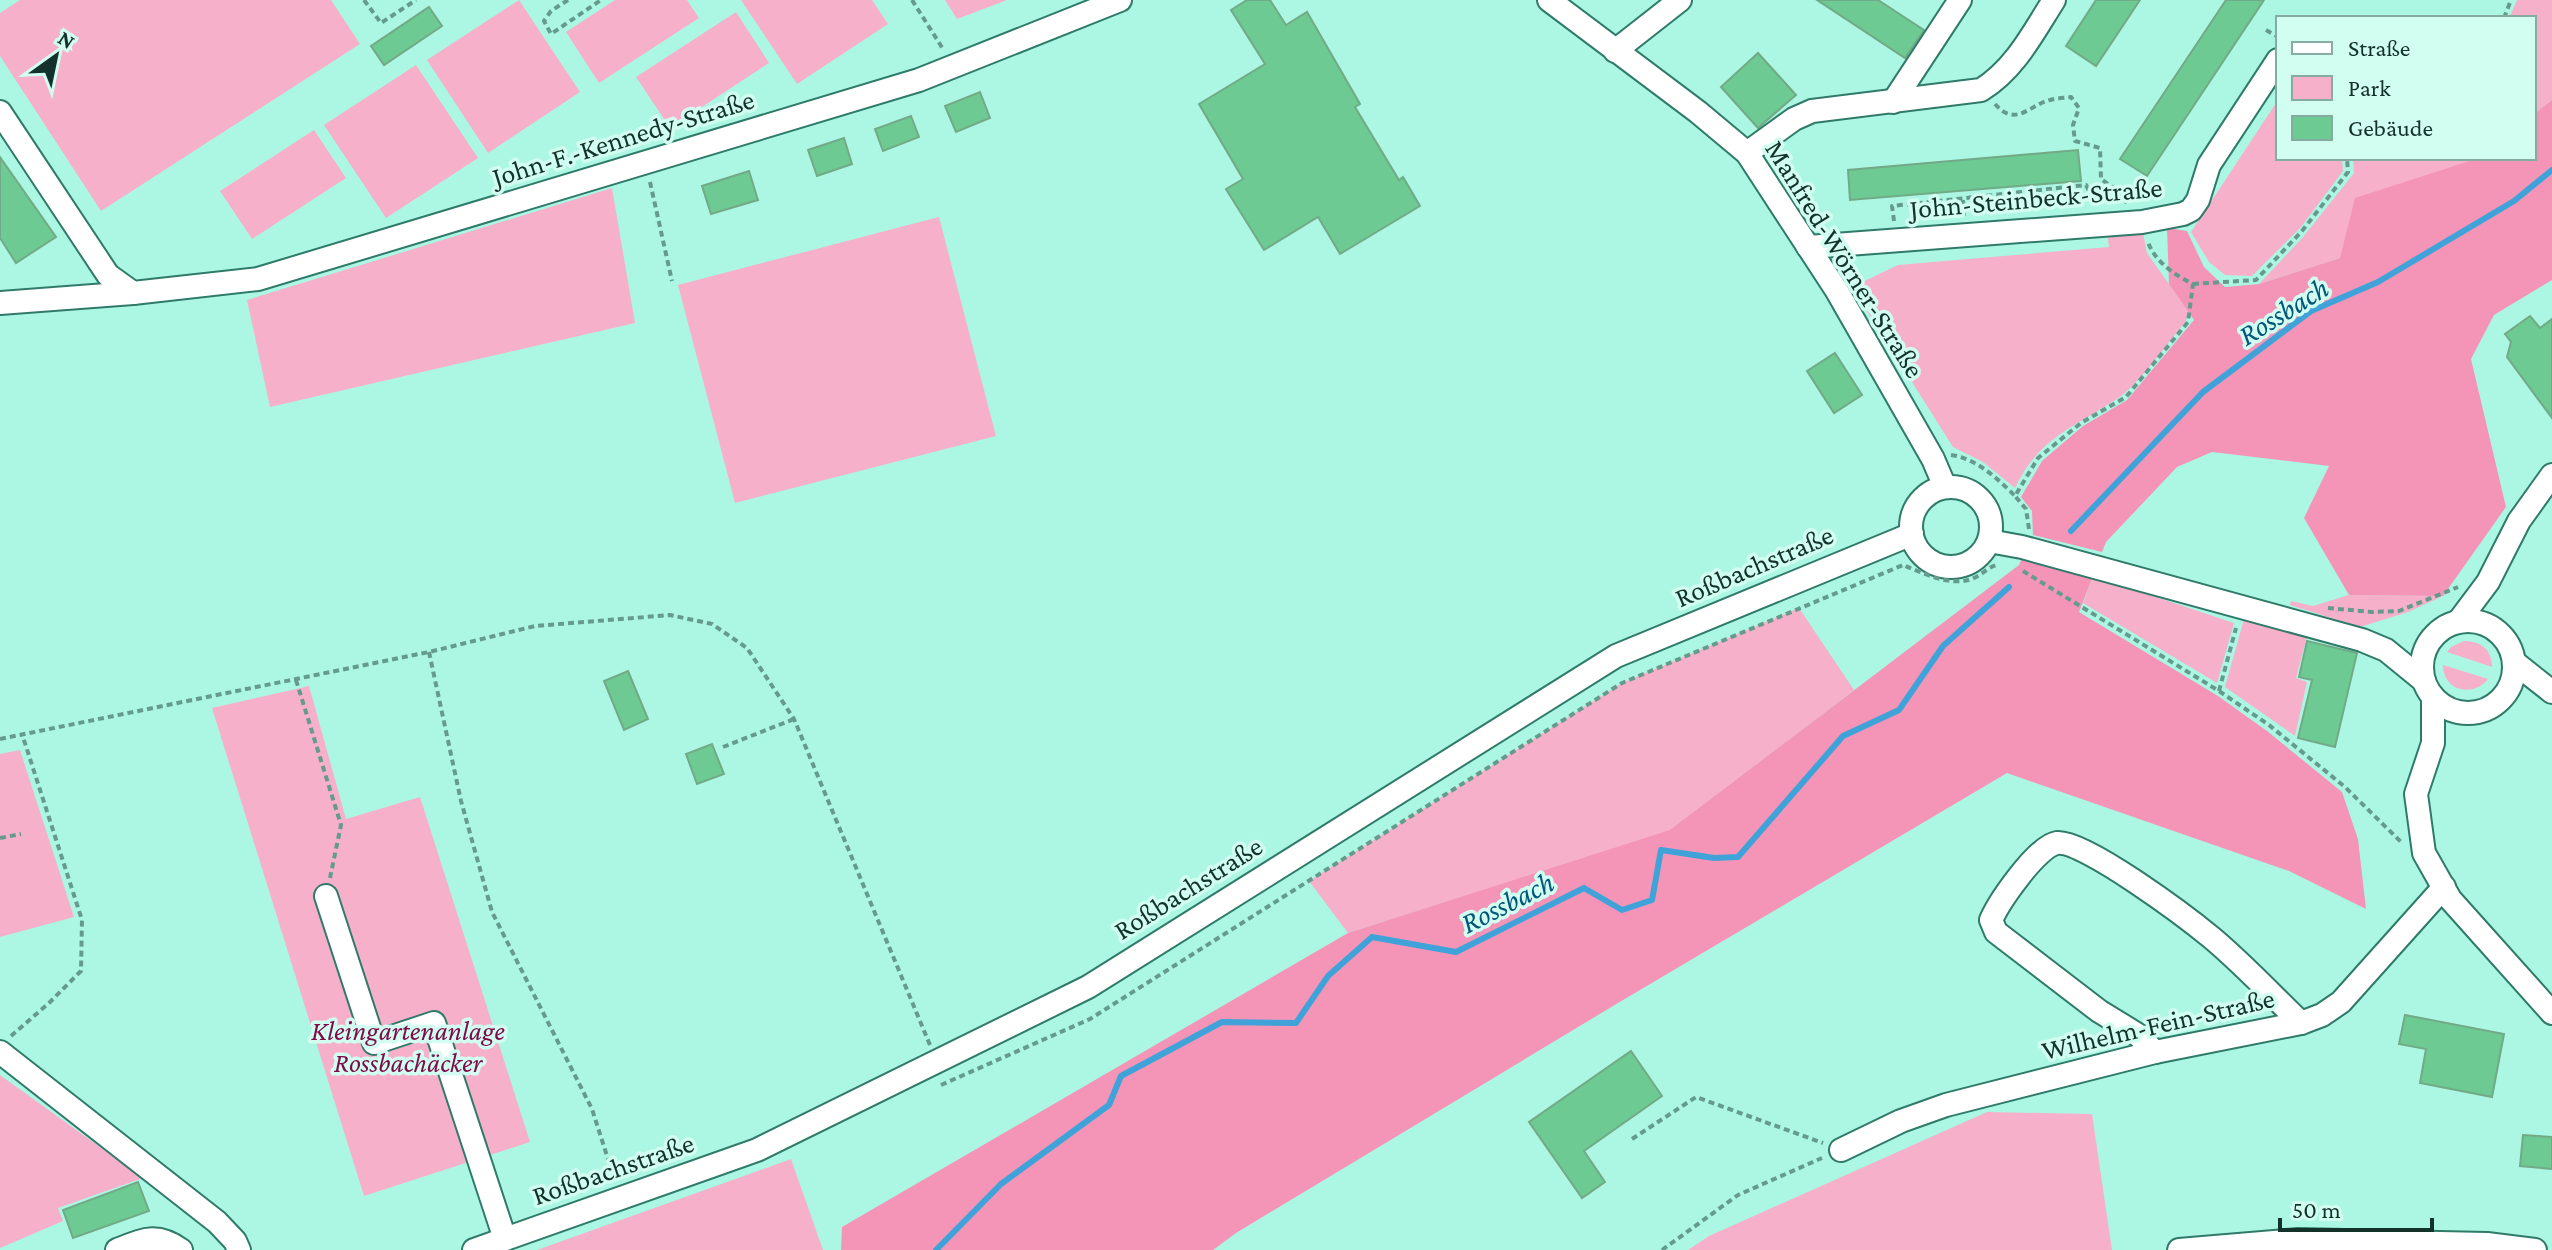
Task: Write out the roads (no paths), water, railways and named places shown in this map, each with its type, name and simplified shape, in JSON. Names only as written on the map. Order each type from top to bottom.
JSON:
[{"type":"street","name":"John-F.-Kennedy-Straße","points":[[0,303],[258,279],[919,80],[1120,0]]},
{"type":"street","name":"Manfred-Wörner-Straße","points":[[1549,0],[1698,112],[1747,153],[1837,291],[1933,459],[1945,487]]},
{"type":"street","points":[[1615,51],[1680,0]]},
{"type":"street","points":[[1893,102],[1960,0]]},
{"type":"street","points":[[1747,153],[1794,119],[1812,111],[1981,90],[2014,63],[2054,0]]},
{"type":"street","name":"John-Steinbeck-Straße","points":[[1808,247],[2142,222],[2183,214],[2191,210],[2198,200],[2209,165],[2276,63]]},
{"type":"street","points":[[0,112],[108,275],[133,293]]},
{"type":"street","points":[[2458,622],[2490,579],[2519,521],[2552,475]]},
{"type":"street","points":[[1945,487],[1959,488],[1982,501],[1992,527],[1983,552],[1961,566],[1935,564],[1924,557],[1912,534],[1912,521],[1923,499],[1945,487]]},
{"type":"street","name":"Roßbachstraße","points":[[474,1250],[757,1150],[1088,987],[1616,656],[1912,534]]},
{"type":"street","points":[[1989,541],[2018,556],[2362,640],[2386,650],[2455,711],[2468,713]]},
{"type":"street","points":[[2490,579],[2495,630]]},
{"type":"street","points":[[2549,691],[2514,662],[2505,639],[2495,630],[2471,621],[2458,622],[2436,633],[2428,643],[2421,668],[2428,689],[2433,743],[2416,794],[2424,853],[2450,899],[2552,1013]]},
{"type":"street","points":[[2386,650],[2428,643]]},
{"type":"street","points":[[2433,743],[2468,713],[2492,706],[2502,698],[2509,687],[2514,662]]},
{"type":"street","points":[[2502,698],[2549,691]]},
{"type":"street","points":[[2155,1052],[2138,1035],[2099,1011],[1996,932],[1991,920],[1998,903],[2043,850],[2054,843],[2068,843],[2096,858],[2200,929],[2301,1023]]},
{"type":"street","name":"Wilhelm-Fein-Straße","points":[[1841,1150],[1901,1121],[1946,1105],[2155,1052],[2301,1023],[2322,1015],[2341,1002],[2444,887]]},
{"type":"street","points":[[326,896],[374,1043],[434,1023],[505,1239]]},
{"type":"street","points":[[5,1045],[217,1222],[235,1241],[239,1250]]},
{"type":"street","points":[[117,1250],[149,1238],[167,1240],[181,1250]]},
{"type":"street","points":[[2179,1250],[2298,1240],[2487,1244],[2535,1250]]},
{"type":"waterway","name":"Rossbach","points":[[2071,531],[2203,392],[2311,311],[2378,282],[2514,201],[2552,170]]},
{"type":"waterway","name":"Rossbach","points":[[936,1250],[1001,1184],[1109,1105],[1121,1076],[1222,1022],[1296,1023],[1328,976],[1372,937],[1456,952],[1584,888],[1622,910],[1652,900],[1661,850],[1714,858],[1738,857],[1843,736],[1899,710],[1943,646],[2009,587]]},
{"type":"park label","name":"Kleingartenanlage Rossbachäcker","points":[[408,1046]]}]
